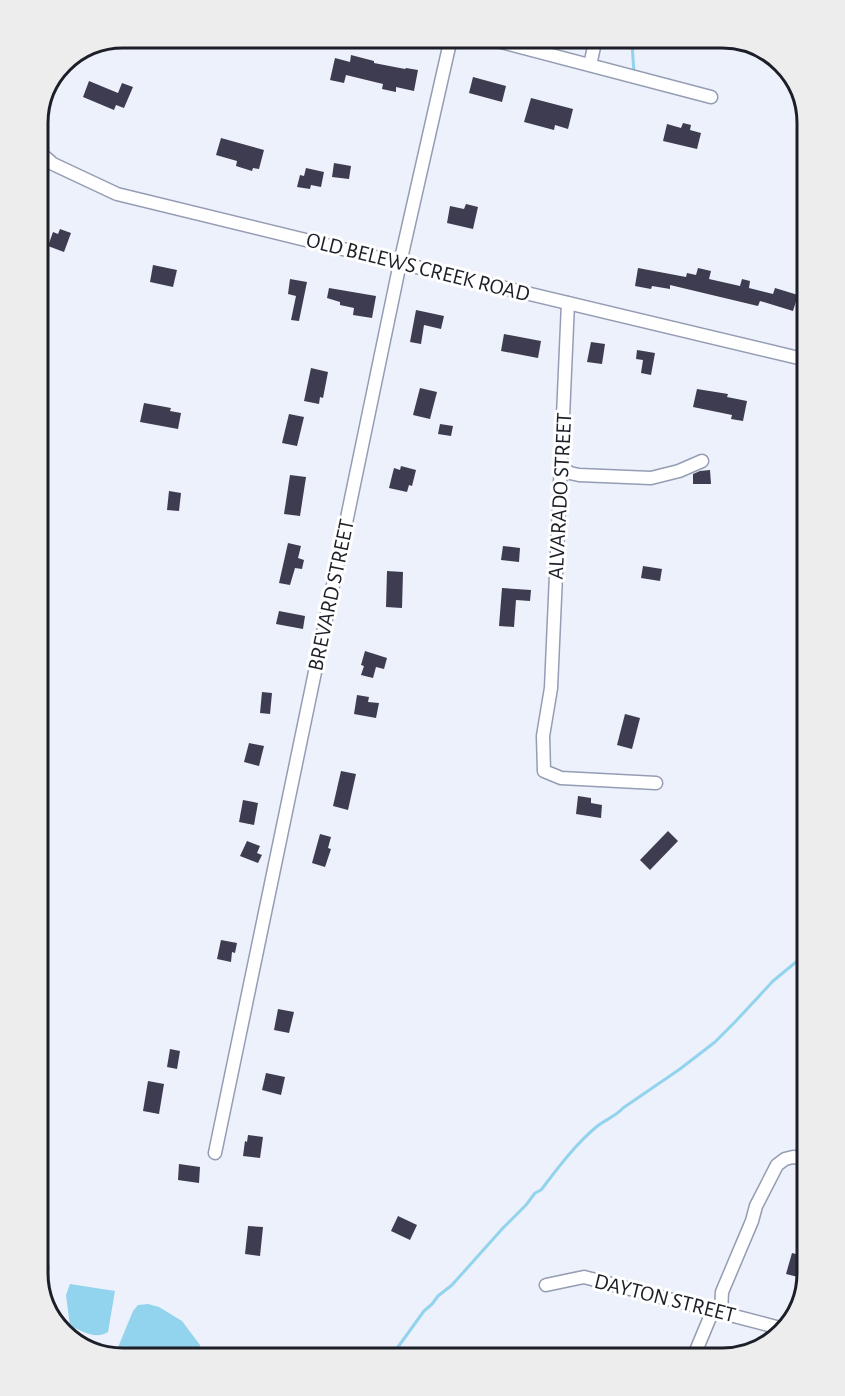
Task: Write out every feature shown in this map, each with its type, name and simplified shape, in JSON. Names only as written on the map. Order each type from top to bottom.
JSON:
[{"type":"street","name":"BREVARD STREET","points":[[215,1153],[400,263],[449,48]]},
{"type":"street","points":[[525,48],[711,98]]},
{"type":"street","points":[[590,65],[594,48]]},
{"type":"street","name":"OLD BELEWS CREEK ROAD","points":[[48,160],[117,194],[797,358]]},
{"type":"street","name":"ALVARADO STREET","points":[[568,303],[551,688],[543,736],[544,771],[561,778],[656,783]]},
{"type":"street","points":[[561,467],[570,473],[579,475],[651,478],[679,471],[702,461]]},
{"type":"street","points":[[698,1348],[717,1311],[722,1292],[756,1206],[777,1166],[784,1159],[797,1158]]},
{"type":"street","name":"DAYTON STREET","points":[[546,1285],[584,1277],[774,1326]]},
{"type":"water","points":[[70,1284],[115,1291],[108,1332],[94,1335],[72,1327],[66,1295]]},
{"type":"water","points":[[148,1304],[159,1307],[182,1321],[200,1348],[118,1348],[133,1311],[138,1305]]},
{"type":"building","points":[[351,55],[374,61],[374,63],[418,70],[414,91],[396,87],[396,92],[382,89],[383,84],[346,75],[344,83],[330,80],[335,58],[350,62]]},
{"type":"building","points":[[473,77],[506,86],[502,102],[469,93]]},
{"type":"building","points":[[89,81],[118,93],[122,83],[133,87],[124,108],[116,105],[114,110],[83,97]]},
{"type":"building","points":[[531,98],[573,109],[568,129],[555,125],[554,130],[524,122]]},
{"type":"building","points":[[683,123],[691,125],[690,130],[701,133],[697,149],[663,141],[667,124],[681,128]]},
{"type":"building","points":[[221,138],[264,150],[259,169],[253,168],[252,171],[236,166],[237,161],[216,155]]},
{"type":"building","points":[[334,163],[351,166],[349,179],[332,177]]},
{"type":"building","points":[[306,168],[324,172],[321,187],[311,185],[310,189],[297,187],[300,175],[304,176]]},
{"type":"building","points":[[466,204],[478,207],[473,229],[447,223],[450,206],[464,209]]},
{"type":"building","points":[[60,229],[71,233],[64,252],[48,246],[53,232],[58,234]]},
{"type":"building","points":[[153,265],[177,270],[173,287],[150,282]]},
{"type":"building","points":[[638,268],[686,277],[687,273],[696,275],[698,268],[711,271],[709,279],[740,286],[742,279],[750,281],[749,288],[773,294],[775,288],[797,295],[797,298],[793,311],[760,301],[758,306],[670,285],[670,289],[635,286]]},
{"type":"building","points":[[290,279],[307,282],[299,321],[291,320],[296,296],[288,294]]},
{"type":"building","points":[[329,288],[376,296],[372,318],[353,315],[354,308],[340,305],[340,302],[327,298]]},
{"type":"building","points":[[416,310],[444,316],[441,329],[424,325],[421,344],[410,342]]},
{"type":"building","points":[[504,334],[541,341],[538,358],[501,351]]},
{"type":"building","points":[[591,342],[605,344],[602,364],[587,362]]},
{"type":"building","points":[[637,350],[655,353],[651,375],[641,373],[643,360],[636,359]]},
{"type":"building","points":[[311,368],[328,372],[323,398],[320,397],[319,404],[304,401]]},
{"type":"building","points":[[420,388],[437,392],[430,419],[413,415]]},
{"type":"building","points":[[697,389],[728,394],[727,397],[747,401],[743,421],[731,419],[732,415],[693,407]]},
{"type":"building","points":[[144,403],[171,408],[170,411],[181,413],[178,429],[140,422]]},
{"type":"building","points":[[289,414],[304,417],[297,446],[282,443]]},
{"type":"building","points":[[440,424],[453,426],[451,436],[438,434]]},
{"type":"building","points":[[401,466],[416,470],[412,486],[409,485],[407,492],[389,488],[394,468],[400,470]]},
{"type":"building","points":[[710,470],[711,484],[693,484],[693,474]]},
{"type":"building","points":[[290,475],[306,477],[300,516],[284,514]]},
{"type":"building","points":[[169,491],[181,493],[179,511],[167,510]]},
{"type":"building","points":[[288,543],[301,546],[298,558],[304,560],[302,569],[295,568],[290,585],[279,583]]},
{"type":"building","points":[[503,546],[520,548],[519,562],[501,560]]},
{"type":"building","points":[[643,566],[662,569],[660,581],[641,578]]},
{"type":"building","points":[[387,571],[403,572],[402,608],[386,607]]},
{"type":"building","points":[[502,588],[531,590],[530,601],[516,600],[514,627],[499,626]]},
{"type":"building","points":[[279,611],[305,616],[303,629],[276,624]]},
{"type":"building","points":[[365,651],[387,658],[384,669],[376,667],[373,678],[361,675]]},
{"type":"building","points":[[262,692],[272,693],[270,714],[260,713]]},
{"type":"building","points":[[357,695],[369,697],[368,702],[379,703],[376,718],[354,714]]},
{"type":"building","points":[[625,714],[640,718],[632,749],[617,745]]},
{"type":"building","points":[[249,743],[264,746],[259,766],[244,762]]},
{"type":"building","points":[[341,771],[356,774],[348,810],[333,806]]},
{"type":"building","points":[[578,796],[591,798],[591,803],[602,805],[601,818],[576,814]]},
{"type":"building","points":[[243,800],[258,803],[254,825],[239,822]]},
{"type":"building","points":[[668,831],[678,841],[650,870],[640,860]]},
{"type":"building","points":[[320,834],[331,837],[328,848],[331,849],[325,867],[312,863]]},
{"type":"building","points":[[247,841],[260,846],[257,853],[262,855],[258,863],[240,856]]},
{"type":"building","points":[[221,940],[237,943],[235,953],[232,952],[231,962],[217,959]]},
{"type":"building","points":[[278,1009],[294,1012],[289,1033],[274,1030]]},
{"type":"building","points":[[170,1049],[180,1051],[177,1069],[167,1067]]},
{"type":"building","points":[[266,1073],[285,1077],[281,1095],[262,1090]]},
{"type":"building","points":[[148,1081],[164,1084],[159,1114],[143,1111]]},
{"type":"building","points":[[248,1135],[263,1137],[260,1158],[243,1156]]},
{"type":"building","points":[[179,1164],[200,1167],[199,1183],[178,1180]]},
{"type":"building","points":[[398,1216],[417,1225],[410,1240],[391,1231]]},
{"type":"building","points":[[248,1226],[263,1227],[260,1256],[245,1254]]},
{"type":"building","points":[[792,1253],[797,1254],[797,1277],[786,1274]]},
{"type":"waterway","points":[[632,48],[634,73]]},
{"type":"waterway","points":[[397,1348],[424,1311],[452,1285],[535,1193],[541,1190],[587,1135],[715,1042],[773,981],[797,961]]}]
